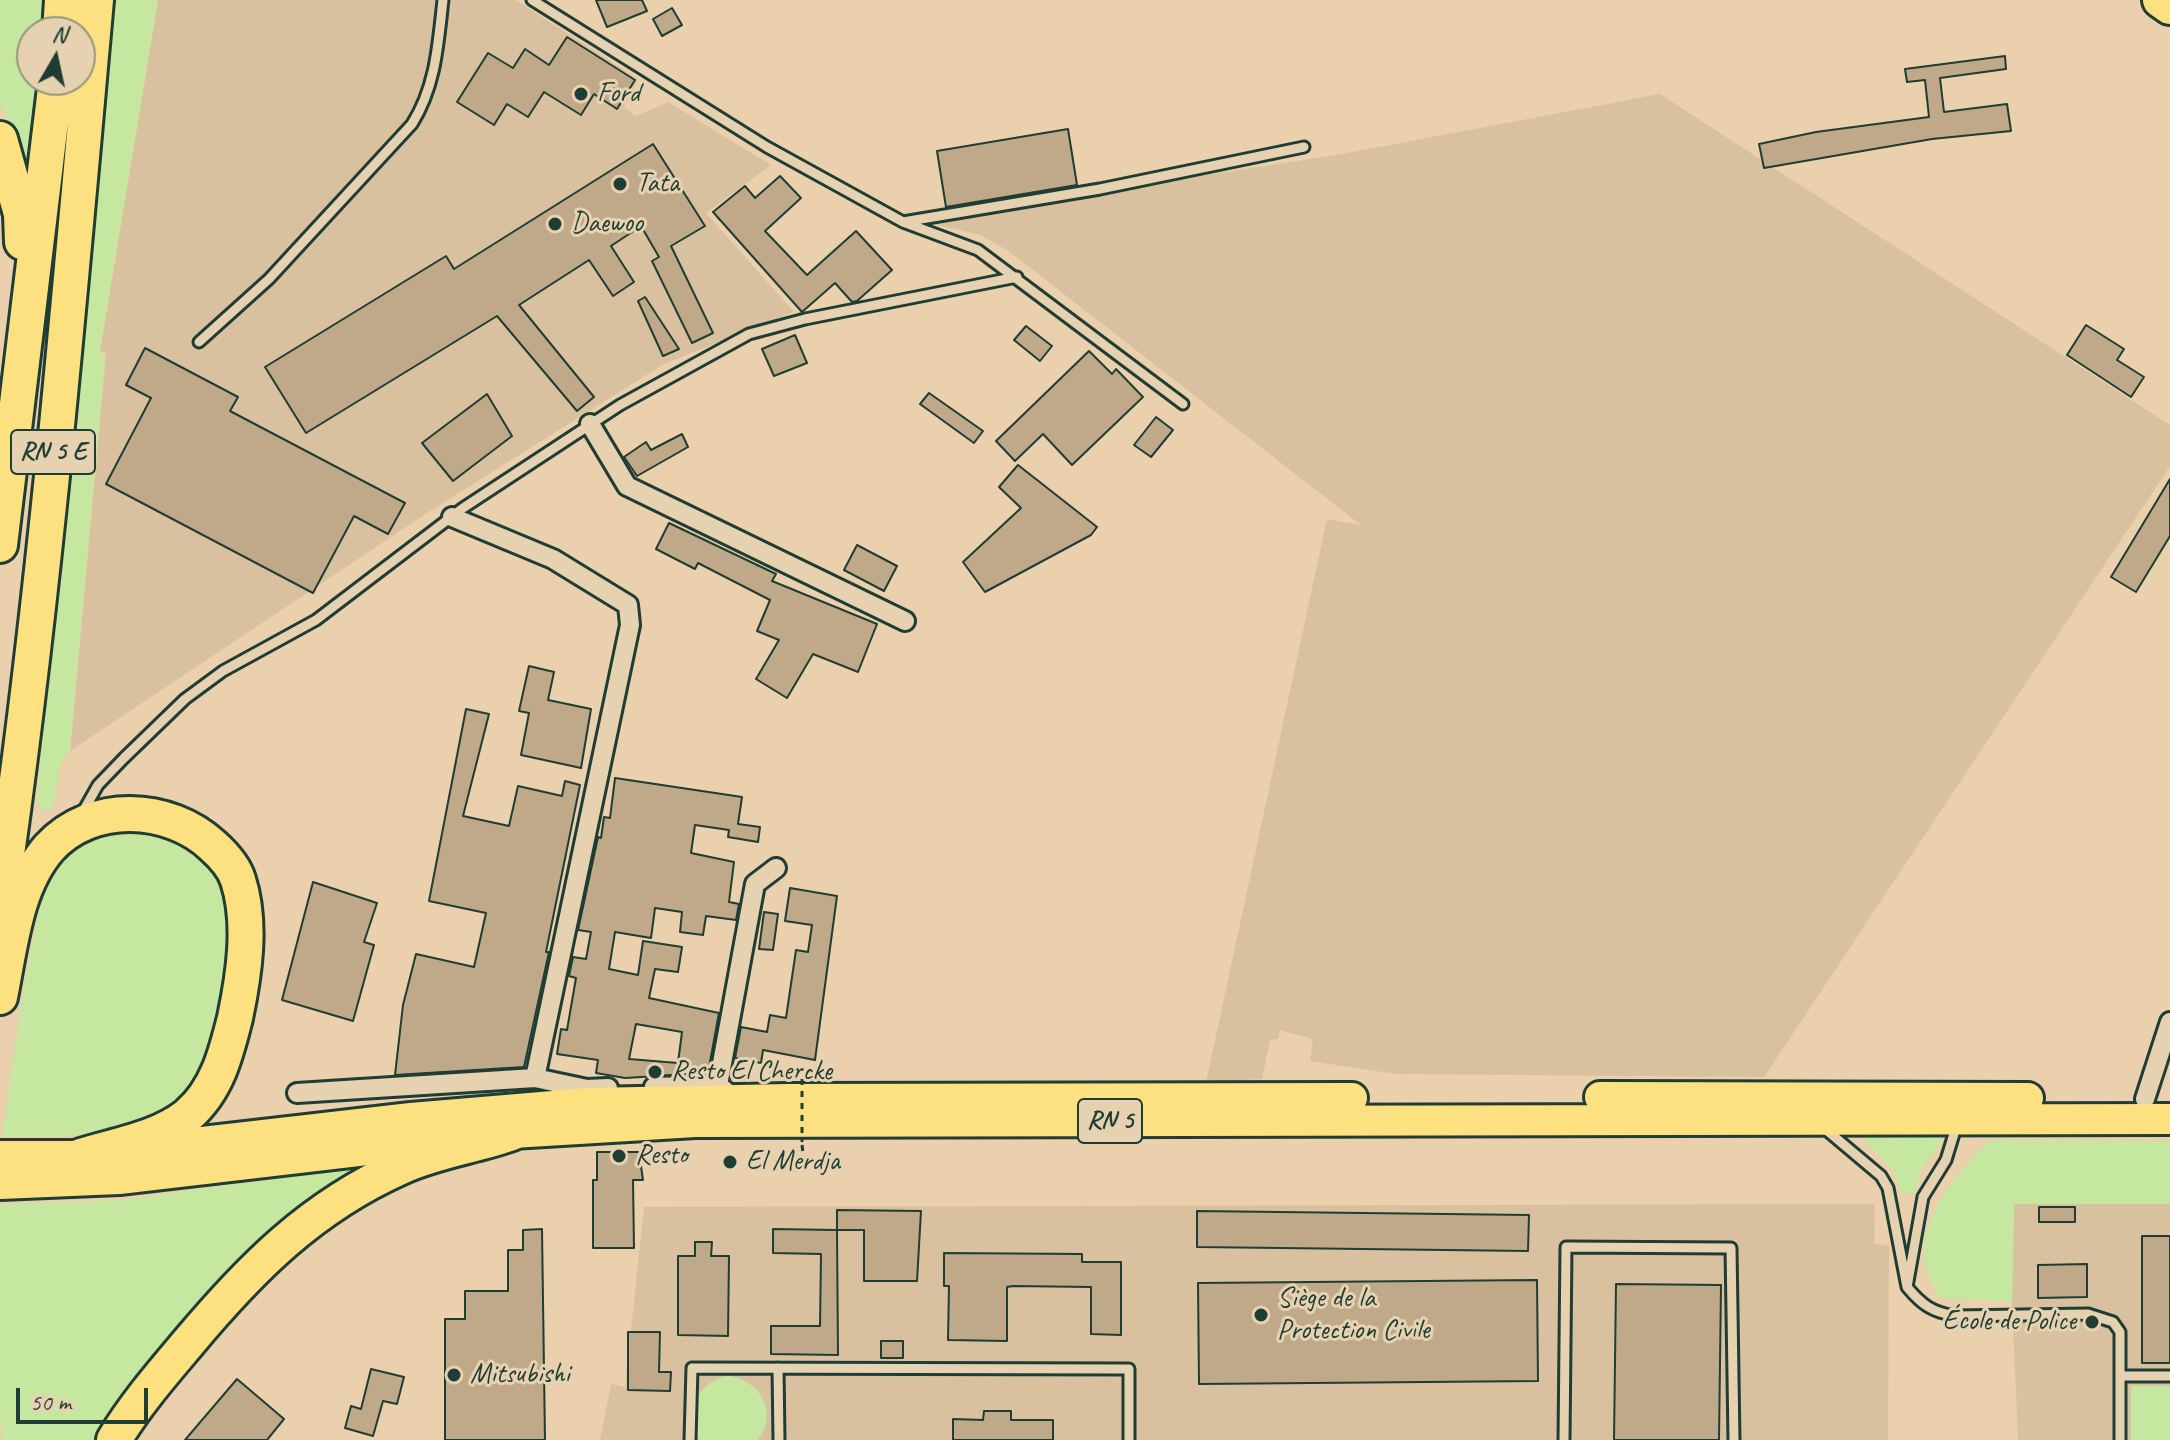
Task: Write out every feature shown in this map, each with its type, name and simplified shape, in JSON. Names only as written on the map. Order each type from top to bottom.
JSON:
[{"type":"highway","name":"RN 5 E","points":[[0,903],[19,771],[69,296],[96,0]]},
{"type":"highway","points":[[2160,0],[2170,7]]},
{"type":"highway","name":"RN 5 E","points":[[0,545],[54,96]]},
{"type":"highway","points":[[0,139],[21,214],[21,355]]},
{"type":"highway","points":[[0,997],[25,889],[50,847],[74,829],[116,814],[129,813],[142,813],[189,826],[224,856],[238,877],[245,935],[243,971],[229,1042],[220,1072],[208,1092],[172,1126],[60,1165]]},
{"type":"highway","name":"RN 5","points":[[0,1184],[60,1165],[528,1107],[728,1093],[1959,1108],[2170,1119]]},
{"type":"highway","name":"RN 5","points":[[0,1156],[60,1165],[119,1179],[512,1133],[764,1121],[1812,1118],[2158,1099]]},
{"type":"highway","points":[[114,1440],[151,1386],[216,1310],[284,1239],[356,1189],[404,1165],[512,1133]]},
{"type":"street","points":[[590,424],[627,486],[905,621]]},
{"type":"street","points":[[452,517],[553,559],[628,605],[630,625],[535,1078]]},
{"type":"street","points":[[297,1093],[535,1078],[587,1089],[728,1093],[755,884],[776,868]]},
{"type":"street","points":[[2158,1099],[2170,1022]]},
{"type":"lane","points":[[199,342],[269,279],[412,124],[427,101],[435,66],[443,0]]},
{"type":"lane","points":[[532,0],[767,147],[903,222],[978,250],[1183,404]]},
{"type":"lane","points":[[903,222],[1100,189],[1304,147]]},
{"type":"lane","points":[[74,829],[98,785],[185,699],[223,671],[316,620],[452,517],[590,424],[749,334],[805,319],[1017,277]]},
{"type":"lane","points":[[1907,1287],[1923,1197],[1946,1160],[1959,1108]]},
{"type":"lane","points":[[1812,1118],[1866,1162],[1888,1188],[1907,1287],[1921,1304],[1945,1314],[2102,1316],[2120,1332],[2120,1440]]},
{"type":"lane","points":[[1564,1440],[1566,1247],[1731,1248],[1734,1440]]},
{"type":"lane","points":[[690,1440],[692,1368],[1129,1369],[1129,1440]]},
{"type":"lane","points":[[778,1368],[779,1440]]},
{"type":"lane","points":[[2120,1376],[2170,1376]]},
{"type":"path","points":[[802,1079],[804,1161]]},
{"type":"shaded area","points":[[158,0],[516,0],[638,79],[624,107],[636,116],[668,102],[771,165],[706,213],[794,312],[664,364],[427,513],[70,751],[106,354],[100,351]]},
{"type":"shaded area","points":[[1660,94],[2170,425],[2170,466],[1764,1077],[1396,1074],[1310,1061],[1313,1039],[1280,1030],[1278,1039],[1270,1040],[1262,1079],[1206,1082],[1327,519],[1361,525],[1010,252],[981,235],[915,220],[1342,154]]},
{"type":"shaded area","name":"Siège de la Protection Civile","points":[[1875,1204],[1874,1243],[1889,1246],[1888,1440],[600,1440],[611,1384],[625,1387],[644,1207]]},
{"type":"shaded area","name":"École de Police","points":[[2014,1204],[2170,1204],[2170,1440],[2018,1440],[2012,1302]]},
{"type":"green space","points":[[0,0],[46,0],[44,16],[16,16],[16,96],[36,96],[28,175],[0,103]]},
{"type":"green space","points":[[112,0],[158,0],[100,351],[105,359],[70,751],[61,764],[53,807],[45,813],[37,801],[38,785]]},
{"type":"green space","points":[[132,826],[165,830],[178,835],[209,866],[225,893],[228,928],[224,978],[203,1069],[191,1089],[175,1106],[131,1127],[88,1134],[2,1136],[25,979],[40,905],[52,869],[86,837]]},
{"type":"green space","points":[[1938,1132],[1942,1142],[1921,1170],[1915,1193],[1901,1195],[1894,1171],[1867,1143],[1864,1134]]},
{"type":"green space","points":[[1989,1140],[2170,1141],[2170,1204],[2014,1204],[2012,1302],[1941,1298],[1929,1276],[1924,1255],[1926,1234],[1945,1193]]},
{"type":"green space","points":[[360,1167],[311,1200],[98,1440],[3,1440],[0,1415],[0,1204],[122,1200]]},
{"type":"green space","points":[[729,1376],[750,1384],[758,1391],[766,1409],[764,1430],[758,1440],[700,1440],[692,1420],[696,1400],[709,1384]]},
{"type":"green space","points":[[2131,1386],[2170,1386],[2170,1440],[2131,1440]]},
{"type":"building","points":[[596,0],[642,0],[647,11],[607,27]]},
{"type":"building","points":[[672,8],[682,25],[662,36],[653,19]]},
{"type":"building","points":[[567,37],[635,80],[617,109],[594,94],[581,115],[544,92],[528,117],[507,104],[494,125],[457,102],[488,53],[513,68],[525,49],[549,65]]},
{"type":"building","points":[[2005,56],[2006,69],[1940,78],[1944,112],[2007,104],[2011,131],[1932,139],[1764,168],[1759,144],[1816,132],[1929,117],[1925,80],[1907,82],[1905,69]]},
{"type":"building","points":[[1068,129],[1077,185],[946,207],[937,151]]},
{"type":"building","points":[[653,144],[705,226],[671,246],[713,333],[692,343],[652,261],[659,257],[641,226],[611,246],[634,282],[613,296],[589,260],[519,305],[594,397],[577,411],[497,316],[306,433],[265,367],[446,256],[454,269]]},
{"type":"building","points":[[780,176],[801,198],[765,231],[807,275],[856,231],[892,270],[857,301],[852,302],[835,283],[802,312],[713,212],[745,186],[755,198]]},
{"type":"building","points":[[645,297],[679,349],[663,356],[638,301]]},
{"type":"building","points":[[2086,325],[2124,349],[2117,360],[2144,377],[2131,397],[2067,355]]},
{"type":"building","points":[[1026,326],[1052,346],[1040,361],[1014,340]]},
{"type":"building","points":[[795,335],[807,363],[774,376],[762,349]]},
{"type":"building","points":[[145,348],[238,397],[230,411],[405,503],[388,534],[354,516],[313,593],[106,484],[151,398],[126,385]]},
{"type":"building","points":[[1089,351],[1112,374],[1116,369],[1143,397],[1072,465],[1043,434],[1015,461],[996,441]]},
{"type":"building","points":[[929,393],[983,431],[974,443],[920,404]]},
{"type":"building","points":[[487,394],[512,436],[453,481],[422,443]]},
{"type":"building","points":[[1156,417],[1173,430],[1151,457],[1134,445]]},
{"type":"building","points":[[682,434],[688,447],[637,476],[624,457],[646,442],[651,450]]},
{"type":"building","points":[[1018,465],[1097,527],[1091,535],[985,592],[963,562],[1021,508],[999,487]]},
{"type":"building","points":[[2170,479],[2170,536],[2136,592],[2111,577]]},
{"type":"building","points":[[669,523],[776,574],[772,581],[877,624],[858,672],[813,654],[787,698],[756,679],[779,640],[757,631],[770,600],[698,563],[695,569],[656,549]]},
{"type":"building","points":[[857,545],[897,566],[884,591],[844,570]]},
{"type":"building","points":[[529,666],[554,672],[548,700],[591,709],[581,768],[521,755],[529,713],[519,711]]},
{"type":"building","points":[[466,709],[489,714],[463,816],[509,826],[518,786],[562,796],[565,781],[580,785],[546,952],[549,952],[524,1067],[395,1075],[403,1005],[416,954],[474,967],[486,913],[429,901]]},
{"type":"building","points":[[615,778],[742,797],[738,824],[760,827],[758,842],[728,837],[729,830],[695,825],[691,853],[734,862],[729,902],[739,904],[736,920],[706,916],[703,935],[680,932],[682,912],[655,908],[651,938],[615,932],[609,969],[638,975],[643,941],[682,947],[678,972],[655,969],[649,998],[719,1013],[708,1073],[625,1078],[596,1073],[598,1060],[557,1054],[561,1029],[567,1030],[576,978],[569,976],[573,957],[586,959],[591,932],[578,930],[598,837],[601,838],[604,817],[610,818]],"holes":[[[636,1024],[682,1032],[678,1063],[629,1059]]]},
{"type":"building","points":[[313,882],[377,903],[364,942],[374,945],[353,1021],[282,1000]]},
{"type":"building","points":[[790,888],[837,896],[815,1060],[763,1050],[761,1063],[735,1058],[741,1027],[767,1032],[770,1015],[786,1018],[796,950],[808,952],[812,925],[785,921]]},
{"type":"building","points":[[764,912],[778,914],[773,950],[759,949]]},
{"type":"building","points":[[597,1152],[639,1152],[643,1180],[633,1180],[634,1248],[593,1248],[593,1180],[597,1180]]},
{"type":"building","points":[[2039,1207],[2075,1207],[2075,1222],[2039,1222]]},
{"type":"building","points":[[837,1210],[921,1211],[917,1281],[864,1281],[864,1230],[837,1230]]},
{"type":"building","points":[[1197,1211],[1529,1215],[1528,1251],[1197,1247]]},
{"type":"building","points":[[542,1229],[545,1440],[445,1440],[445,1319],[465,1319],[465,1291],[508,1291],[508,1250],[523,1250],[523,1230]]},
{"type":"building","points":[[773,1229],[837,1230],[838,1355],[771,1354],[771,1326],[820,1326],[821,1254],[773,1253]]},
{"type":"building","points":[[2142,1236],[2170,1236],[2170,1363],[2142,1363]]},
{"type":"building","points":[[695,1242],[712,1242],[711,1256],[729,1256],[728,1336],[678,1335],[678,1256],[695,1256]]},
{"type":"building","points":[[944,1253],[1082,1254],[1082,1262],[1121,1262],[1121,1335],[1091,1334],[1091,1287],[1013,1286],[1007,1287],[1007,1341],[948,1340],[949,1286],[944,1286]]},
{"type":"building","points":[[2087,1264],[2087,1297],[2038,1298],[2038,1265]]},
{"type":"building","points":[[1537,1280],[1538,1381],[1199,1384],[1198,1283]]},
{"type":"building","points":[[1616,1284],[1721,1285],[1719,1440],[1614,1440]]},
{"type":"building","points":[[628,1332],[660,1332],[659,1372],[671,1372],[670,1391],[628,1390]]},
{"type":"building","points":[[881,1341],[903,1341],[903,1358],[881,1358]]},
{"type":"building","points":[[371,1369],[404,1377],[397,1404],[383,1401],[373,1436],[345,1428],[351,1406],[361,1409]]},
{"type":"building","points":[[237,1379],[284,1419],[267,1440],[185,1440]]},
{"type":"building","points":[[984,1411],[1011,1411],[1011,1420],[1053,1420],[1053,1440],[953,1440],[953,1419],[983,1420]]},
{"type":"place","name":"Ford","points":[[581,94]]},
{"type":"place","name":"Tata","points":[[620,184]]},
{"type":"place","name":"Daewoo","points":[[555,224]]},
{"type":"place","name":"Resto El Chercke","points":[[655,1072]]},
{"type":"place","name":"Resto","points":[[619,1156]]},
{"type":"place","name":"El Merdja","points":[[730,1162]]},
{"type":"place","name":"Siège de la Protection Civile","points":[[1261,1315]]},
{"type":"place","name":"École de Police","points":[[2092,1322]]},
{"type":"place","name":"Mitsubishi","points":[[454,1375]]}]
